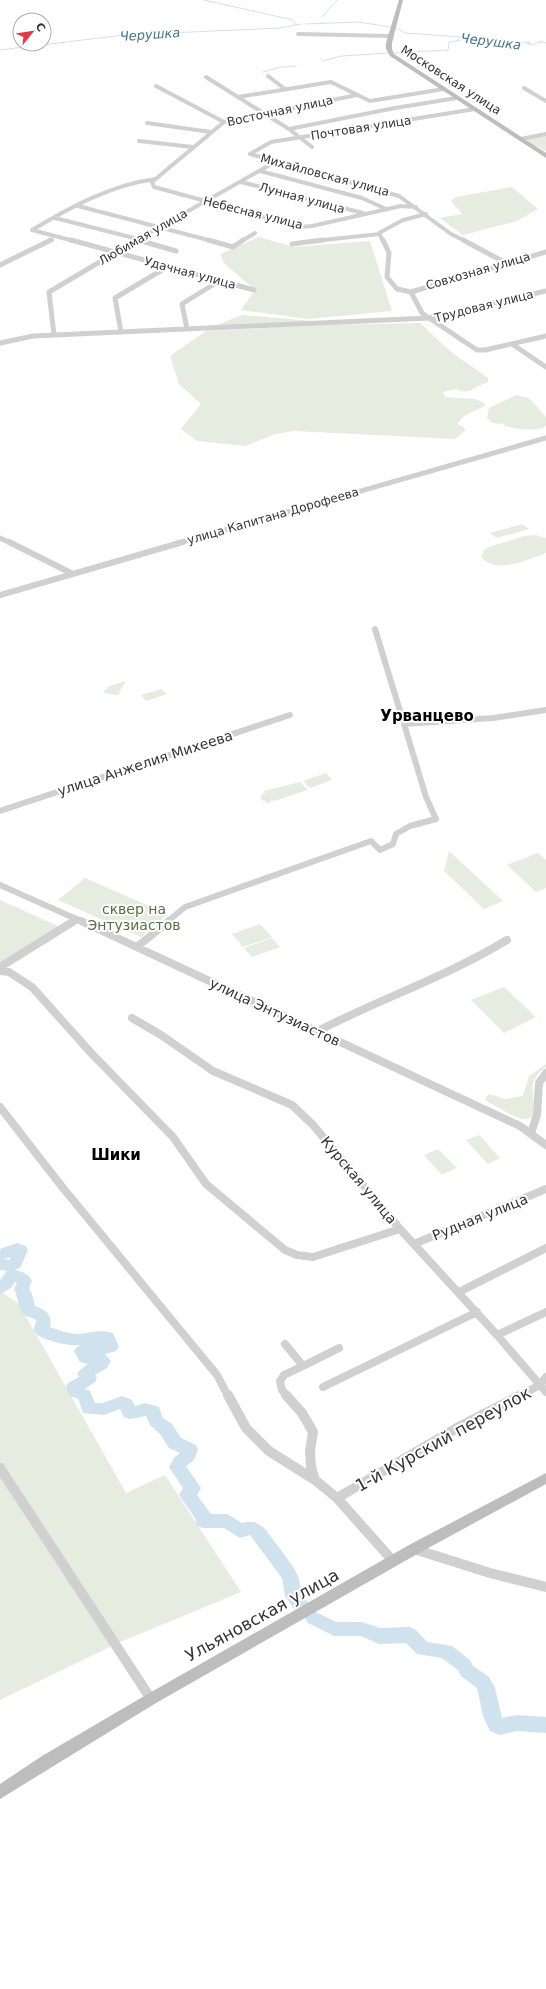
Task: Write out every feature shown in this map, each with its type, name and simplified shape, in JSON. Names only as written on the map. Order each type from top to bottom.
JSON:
[{"type":"main road","name":"Московская улица","points":[[401,0],[391,36],[389,49],[392,55],[545,154]]},
{"type":"main road","name":"Ульяновская улица","points":[[0,1792],[47,1761],[151,1699],[414,1549],[546,1478]]},
{"type":"street","points":[[298,34],[391,36]]},
{"type":"street","points":[[268,76],[285,89]]},
{"type":"street","points":[[206,77],[289,128],[302,137],[301,139],[312,147]]},
{"type":"street","points":[[238,97],[326,82],[334,82],[366,100],[374,101],[444,89]]},
{"type":"street","points":[[156,86],[224,122]]},
{"type":"street","points":[[524,88],[546,101]]},
{"type":"street","name":"Восточная улица","points":[[154,180],[224,122],[357,95]]},
{"type":"street","points":[[289,128],[457,98]]},
{"type":"street","name":"Почтовая улица","points":[[250,154],[264,144],[475,109]]},
{"type":"street","points":[[147,123],[211,132]]},
{"type":"street","points":[[522,139],[546,134]]},
{"type":"street","points":[[139,141],[193,147]]},
{"type":"street","name":"Михайловская улица","points":[[250,154],[275,162],[358,183],[399,196],[426,214],[451,234],[506,263]]},
{"type":"street","name":"Любимая улица","points":[[54,335],[49,292],[204,201],[275,162]]},
{"type":"street","points":[[260,171],[362,198],[386,209]]},
{"type":"street","points":[[55,218],[131,182],[154,180]]},
{"type":"street","name":"Небесная улица","points":[[154,180],[154,187],[300,226],[312,226],[401,206],[416,207]]},
{"type":"street","name":"Лунная улица","points":[[241,182],[364,214]]},
{"type":"street","points":[[78,206],[233,247],[256,233]]},
{"type":"street","points":[[292,244],[380,234],[383,230],[403,220],[426,214]]},
{"type":"street","points":[[55,218],[176,251]]},
{"type":"street","name":"Удачная улица","points":[[55,218],[32,230],[254,290]]},
{"type":"street","points":[[380,234],[389,253],[387,277],[397,289],[411,292],[422,313],[429,318]]},
{"type":"street","points":[[0,265],[52,240]]},
{"type":"street","name":"Совхозная улица","points":[[411,292],[546,252]]},
{"type":"street","points":[[121,332],[115,298],[167,267]]},
{"type":"street","points":[[188,329],[182,304],[220,281]]},
{"type":"street","name":"Трудовая улица","points":[[429,318],[546,291]]},
{"type":"street","points":[[0,343],[33,336],[429,318]]},
{"type":"street","name":"Трудовая улица","points":[[429,318],[477,350],[485,350],[512,344]]},
{"type":"street","points":[[512,344],[546,336]]},
{"type":"street","points":[[512,344],[546,367]]},
{"type":"street","name":"улица Капитана Дорофеева","points":[[0,595],[546,438]]},
{"type":"street","points":[[0,538],[71,574]]},
{"type":"street","points":[[138,946],[185,907],[370,841],[380,850],[393,844],[396,834],[410,826],[436,820],[426,798],[375,628]]},
{"type":"street","points":[[404,724],[493,718],[546,710]]},
{"type":"street","name":"улица Анжелия Михеева","points":[[0,811],[290,715]]},
{"type":"street","name":"улица Энтузиастов","points":[[0,885],[138,946],[316,1032],[486,1110],[531,1133],[546,1145]]},
{"type":"street","points":[[0,967],[77,919]]},
{"type":"street","points":[[316,1032],[343,1017],[485,955],[507,940]]},
{"type":"street","points":[[0,971],[9,972],[32,987],[92,1054],[173,1138],[206,1184],[285,1250],[313,1257],[400,1229]]},
{"type":"street","name":"Курская улица","points":[[132,1018],[213,1071],[292,1105],[313,1125],[400,1229],[477,1312],[546,1392]]},
{"type":"street","points":[[531,1133],[537,1115],[539,1083],[546,1072]]},
{"type":"street","points":[[0,1107],[63,1188],[217,1375],[246,1428],[269,1451],[315,1480],[337,1498],[393,1561]]},
{"type":"street","name":"Рудная улица","points":[[414,1244],[546,1189]]},
{"type":"street","points":[[459,1292],[546,1248]]},
{"type":"street","points":[[323,1387],[477,1312]]},
{"type":"street","points":[[497,1335],[546,1312]]},
{"type":"street","points":[[286,1344],[303,1366]]},
{"type":"street","points":[[315,1480],[311,1467],[310,1451],[313,1432],[302,1413],[282,1390],[280,1381],[284,1375],[339,1348]]},
{"type":"street","name":"1-й Курский переулок","points":[[337,1498],[456,1428],[540,1385],[546,1377]]},
{"type":"street","points":[[0,1468],[151,1699]]},
{"type":"street","points":[[414,1549],[490,1573],[546,1587]]},
{"type":"green space","points":[[546,135],[546,151],[528,142],[528,139]]},
{"type":"green space","points":[[512,187],[538,209],[517,221],[463,235],[440,218],[462,214],[451,201],[456,197]]},
{"type":"green space","points":[[259,237],[294,247],[370,241],[392,311],[309,319],[241,310],[255,290],[225,264],[220,254]]},
{"type":"green space","points":[[242,315],[313,321],[204,330]]},
{"type":"green space","points":[[420,323],[451,352],[488,378],[488,382],[472,390],[461,391],[456,389],[443,392],[445,397],[475,399],[484,403],[485,406],[464,416],[457,424],[466,430],[455,439],[294,431],[275,434],[245,446],[197,441],[181,429],[201,404],[179,384],[170,356],[206,331],[329,325]]},
{"type":"green space","points":[[516,395],[529,398],[546,417],[546,426],[531,430],[519,429],[503,426],[505,424],[492,423],[487,418],[489,408]]},
{"type":"green space","points":[[522,524],[529,529],[497,538],[490,533]]},
{"type":"green space","points":[[535,535],[546,538],[546,553],[521,562],[503,565],[495,565],[487,562],[481,556],[484,550],[489,547],[524,536]]},
{"type":"green space","points":[[126,681],[118,695],[103,693],[109,686]]},
{"type":"green space","points":[[161,689],[167,694],[146,701],[141,695]]},
{"type":"green space","points":[[326,773],[332,780],[310,788],[303,781]]},
{"type":"green space","points":[[300,782],[308,790],[274,801],[272,800],[269,803],[264,802],[266,799],[263,801],[261,799],[261,795],[265,793],[264,791]]},
{"type":"green space","points":[[449,851],[503,901],[484,909],[444,871]]},
{"type":"green space","points":[[538,853],[546,860],[546,888],[536,892],[507,865]]},
{"type":"green space","name":"сквер на Энтузиастов","points":[[85,878],[168,914],[141,937],[58,900]]},
{"type":"green space","points":[[0,900],[60,927],[0,965]]},
{"type":"green space","points":[[260,924],[272,937],[243,947],[232,934]]},
{"type":"green space","points":[[272,938],[280,947],[252,957],[244,948]]},
{"type":"green space","points":[[504,987],[536,1017],[504,1033],[471,1000]]},
{"type":"green space","points":[[546,1064],[546,1067],[538,1074],[533,1084],[534,1106],[532,1116],[528,1119],[522,1119],[514,1116],[485,1099],[489,1094],[505,1099],[523,1096],[529,1076]]},
{"type":"green space","points":[[479,1135],[500,1158],[488,1164],[466,1140]]},
{"type":"green space","points":[[438,1149],[457,1168],[442,1175],[424,1155]]},
{"type":"green space","points":[[0,1291],[19,1304],[126,1493],[165,1475],[241,1592],[120,1642],[0,1700]]},
{"type":"waterway","points":[[204,0],[293,20],[296,25]]},
{"type":"waterway","points":[[322,17],[337,0]]},
{"type":"waterway","name":"Черушка","points":[[306,24],[359,22],[390,27]]},
{"type":"waterway","name":"Черушка","points":[[296,25],[301,24]]},
{"type":"waterway","name":"Черушка","points":[[0,50],[124,35],[280,28],[296,25]]},
{"type":"waterway","name":"Черушка","points":[[397,28],[405,33],[460,37],[457,41]]},
{"type":"waterway","name":"Черушка","points":[[457,41],[465,39],[487,41],[482,39],[496,40],[491,43],[504,45],[512,44]]},
{"type":"waterway","points":[[394,53],[448,50],[449,42],[457,41]]},
{"type":"waterway","name":"Черушка","points":[[512,44],[530,42],[527,43],[534,45],[537,42],[541,43],[540,41],[546,43]]},
{"type":"waterway","name":"Черушка","points":[[512,44],[514,46],[513,50]]},
{"type":"waterway","name":"Черушка","points":[[504,47],[509,46]]},
{"type":"waterway","points":[[322,61],[342,56],[388,53]]},
{"type":"waterway","points":[[263,72],[281,67],[296,66]]},
{"type":"waterway","points":[[0,1255],[17,1248],[21,1250],[15,1264],[9,1266],[0,1264]]},
{"type":"waterway","points":[[0,1288],[6,1284],[12,1275],[18,1276],[25,1281],[21,1289],[25,1294],[28,1310],[43,1317],[44,1320],[42,1330],[51,1335],[77,1340],[105,1336],[108,1337],[111,1347],[82,1351],[85,1358],[99,1358],[103,1361],[85,1374],[89,1378],[82,1384],[74,1387],[76,1392],[84,1395],[89,1409],[104,1409],[122,1402],[126,1404],[130,1413],[145,1409],[153,1411],[156,1421],[166,1429],[175,1443],[190,1450],[188,1455],[179,1462],[177,1467],[193,1488],[187,1495],[204,1517],[203,1521],[227,1521],[240,1531],[248,1528],[256,1530],[271,1548],[288,1573],[291,1579],[294,1596],[300,1604]]},
{"type":"waterway","points":[[314,1618],[334,1629],[362,1629],[379,1636],[410,1635],[423,1649],[446,1651],[464,1665],[467,1671],[483,1683],[488,1694],[492,1716],[496,1725],[500,1727],[511,1723],[546,1725]]},
{"type":"district","name":"Урванцево","points":[[427,716]]},
{"type":"district","name":"Шики","points":[[116,1155]]}]
